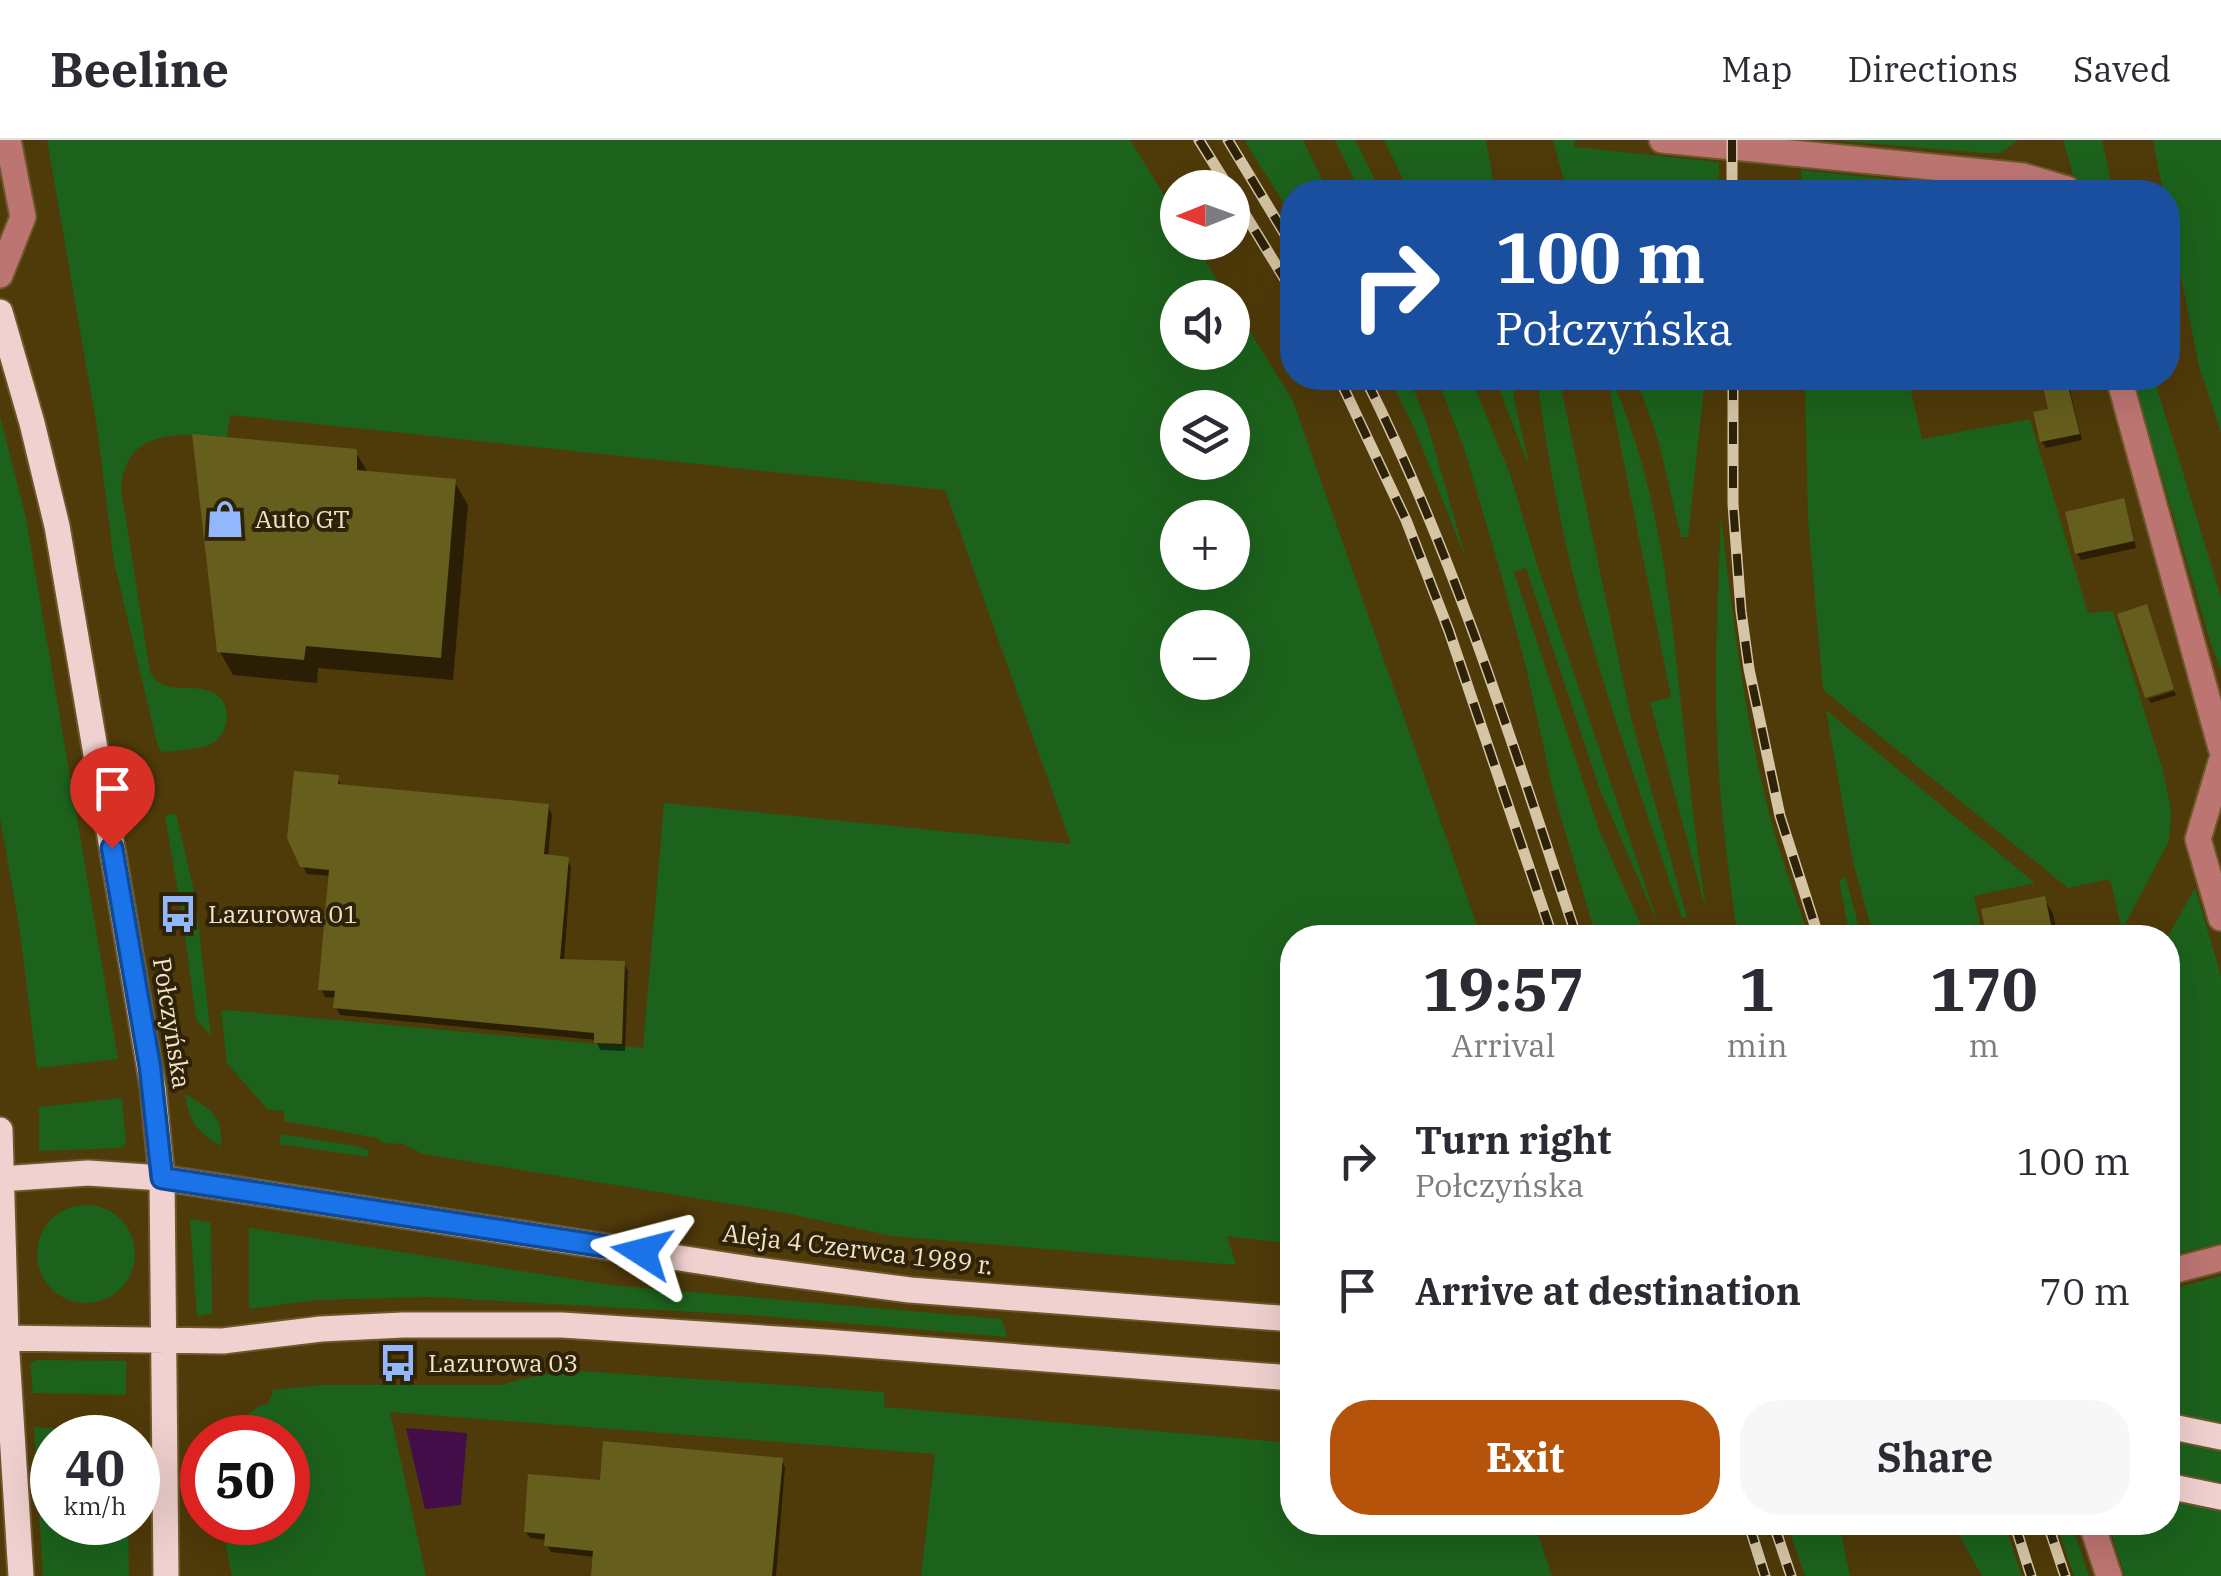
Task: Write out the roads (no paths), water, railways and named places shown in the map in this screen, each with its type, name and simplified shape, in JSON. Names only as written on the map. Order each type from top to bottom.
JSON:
[{"type":"main road","name":"Połczyńska","points":[[0,312],[56,526],[150,1067],[162,1178],[166,1576]]},
{"type":"main road","points":[[0,1130],[3,1338],[20,1576]]},
{"type":"main road","name":"Aleja 4 Czerwca 1989 r.","points":[[1,1179],[88,1173],[162,1178],[910,1290],[1280,1318]]},
{"type":"main road","points":[[3,1338],[223,1340],[403,1325],[562,1325],[1280,1377]]},
{"type":"main road","points":[[2180,1428],[2221,1437]]},
{"type":"main road","points":[[2180,1489],[2221,1498]]},
{"type":"lane","points":[[0,275],[23,217],[8,140]]},
{"type":"lane","points":[[1662,140],[2036,180]]},
{"type":"lane","points":[[2122,390],[2221,748]]},
{"type":"lane","points":[[2221,762],[2198,838],[2221,918]]},
{"type":"lane","points":[[2180,1269],[2221,1258]]},
{"type":"lane","points":[[2096,1535],[2109,1576]]},
{"type":"railway","points":[[1199,140],[1218,170]]},
{"type":"railway","points":[[1228,140],[1280,226]]},
{"type":"railway","points":[[1732,140],[1732,180]]},
{"type":"railway","points":[[1250,222],[1280,271]]},
{"type":"railway","points":[[1345,390],[1406,520],[1449,631],[1549,925]]},
{"type":"railway","points":[[1371,390],[1455,584],[1573,925]]},
{"type":"railway","points":[[1733,390],[1733,504],[1749,669],[1780,816],[1815,925]]},
{"type":"railway","points":[[1752,1535],[1765,1576]]},
{"type":"railway","points":[[1777,1535],[1791,1576]]},
{"type":"railway","points":[[2018,1535],[2031,1576]]},
{"type":"railway","points":[[2051,1535],[2065,1576]]},
{"type":"place","name":"Auto GT","points":[[225,519]]},
{"type":"place","name":"Lazurowa 01","points":[[178,914]]},
{"type":"place","name":"Lazurowa 03","points":[[398,1363]]}]
